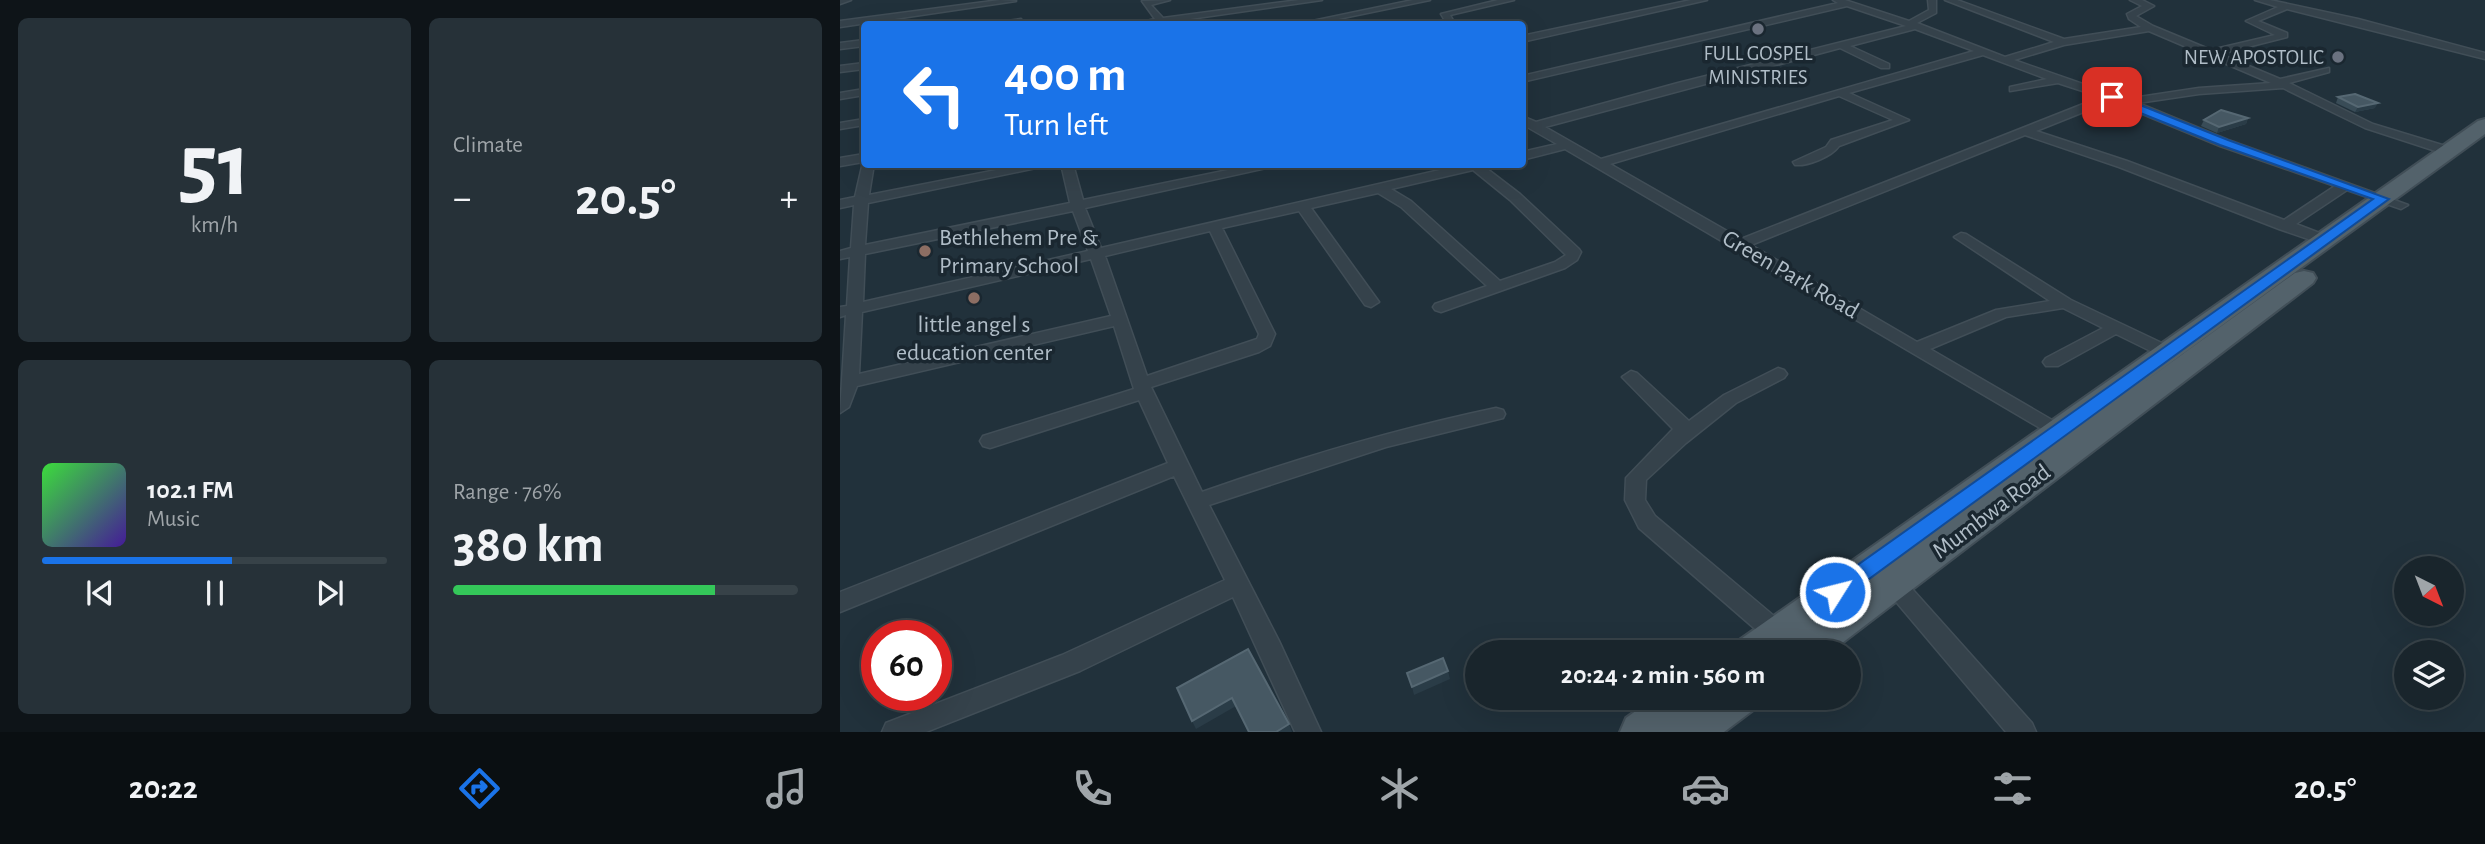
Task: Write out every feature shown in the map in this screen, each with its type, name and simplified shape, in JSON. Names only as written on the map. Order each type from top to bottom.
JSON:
[{"type":"main road","name":"Mumbwa Road","points":[[1884,573],[2057,432],[2178,357],[2325,240],[2392,202],[2448,150],[2485,125]]},
{"type":"main road","name":"Mumbwa Road","points":[[1786,640],[1884,573],[2392,202],[2485,142]]},
{"type":"main road","points":[[1641,732],[1688,716]]},
{"type":"street","points":[[840,1],[847,0]]},
{"type":"street","points":[[1161,21],[1145,3],[1166,0]]},
{"type":"street","points":[[1187,21],[1320,0],[1355,21]]},
{"type":"street","points":[[1322,21],[1426,0]]},
{"type":"street","points":[[1449,21],[1445,14],[1510,0]]},
{"type":"street","points":[[1526,38],[1703,0]]},
{"type":"street","points":[[1949,0],[2063,42]]},
{"type":"street","points":[[2134,0],[2150,6],[2131,14],[2150,28],[2283,83],[2370,126],[2448,150]]},
{"type":"street","points":[[2259,0],[2485,55]]},
{"type":"street","points":[[862,21],[1012,1],[1017,21]]},
{"type":"street","points":[[1651,1],[1686,3]]},
{"type":"street","points":[[1529,123],[1913,25],[1933,11],[1936,1]]},
{"type":"street","points":[[1526,78],[1842,2],[2112,97],[2224,143],[2392,202]]},
{"type":"street","points":[[2212,53],[2284,35],[2250,21],[2287,6]]},
{"type":"street","points":[[840,24],[861,21]]},
{"type":"street","points":[[2005,60],[2063,42],[2150,28]]},
{"type":"street","points":[[840,46],[861,43]]},
{"type":"street","points":[[1841,45],[1885,66]]},
{"type":"street","points":[[1597,164],[1983,52]]},
{"type":"street","points":[[840,69],[861,66]]},
{"type":"street","points":[[2125,102],[2283,83],[2325,70]]},
{"type":"street","points":[[2014,89],[2059,80]]},
{"type":"street","points":[[840,96],[861,92]]},
{"type":"street","points":[[1799,162],[1830,150],[1835,143],[1903,120],[1841,93]]},
{"type":"street","points":[[1740,244],[2112,97]]},
{"type":"street","points":[[840,126],[861,122]]},
{"type":"street","name":"Green Park Road","points":[[1529,123],[1740,244],[2057,432]]},
{"type":"street","points":[[2024,131],[2123,164],[2325,240]]},
{"type":"street","points":[[1526,155],[1566,145]]},
{"type":"street","points":[[840,162],[861,158]]},
{"type":"street","points":[[840,407],[850,381],[847,310],[867,168]]},
{"type":"street","points":[[840,204],[1028,168]]},
{"type":"street","points":[[1068,168],[1077,207],[1121,319],[1143,388],[1195,502],[1238,584],[1308,732]]},
{"type":"street","points":[[840,255],[1077,207],[1250,168]]},
{"type":"street","points":[[847,310],[1472,168]]},
{"type":"street","points":[[1441,307],[1560,265],[1572,257],[1574,252],[1483,168]]},
{"type":"street","points":[[2284,226],[2345,186]]},
{"type":"street","points":[[1381,189],[1406,204],[1497,287]]},
{"type":"street","points":[[1303,207],[1371,302]]},
{"type":"street","points":[[990,441],[1143,388],[1264,342],[1267,334],[1215,228]]},
{"type":"street","points":[[1961,237],[2066,303],[2178,357]]},
{"type":"street","points":[[1917,348],[2002,313],[2066,303]]},
{"type":"street","points":[[850,381],[883,376],[1121,319]]},
{"type":"street","points":[[2052,362],[2116,327]]},
{"type":"street","points":[[1769,640],[1647,522],[1635,500],[1636,478],[1679,438],[1730,399],[1779,374]]},
{"type":"street","points":[[1631,377],[1682,424],[1679,438]]},
{"type":"street","points":[[1195,502],[1435,425],[1496,414]]},
{"type":"street","points":[[840,602],[1179,466]]},
{"type":"street","points":[[1884,573],[2023,732]]},
{"type":"street","points":[[895,732],[1072,663],[1238,584]]},
{"type":"building","points":[[2355,94],[2378,103],[2358,107],[2338,97]]},
{"type":"building","points":[[2221,110],[2248,118],[2219,127],[2204,120]]},
{"type":"building","points":[[1248,649],[1289,724],[1276,732],[1249,732],[1232,698],[1192,721],[1177,688]]},
{"type":"building","points":[[1443,658],[1448,671],[1412,687],[1407,673]]},
{"type":"place","name":"FULL GOSPEL MINISTRIES","points":[[1758,29]]},
{"type":"place","name":"NEW APOSTOLIC","points":[[2338,57]]},
{"type":"place","name":"Bethlehem Pre & Primary School","points":[[925,251]]},
{"type":"place","name":"little angel s education center","points":[[974,298]]},
{"type":"route","points":[[1835,592],[2382,199],[2224,143],[2112,97]]}]
